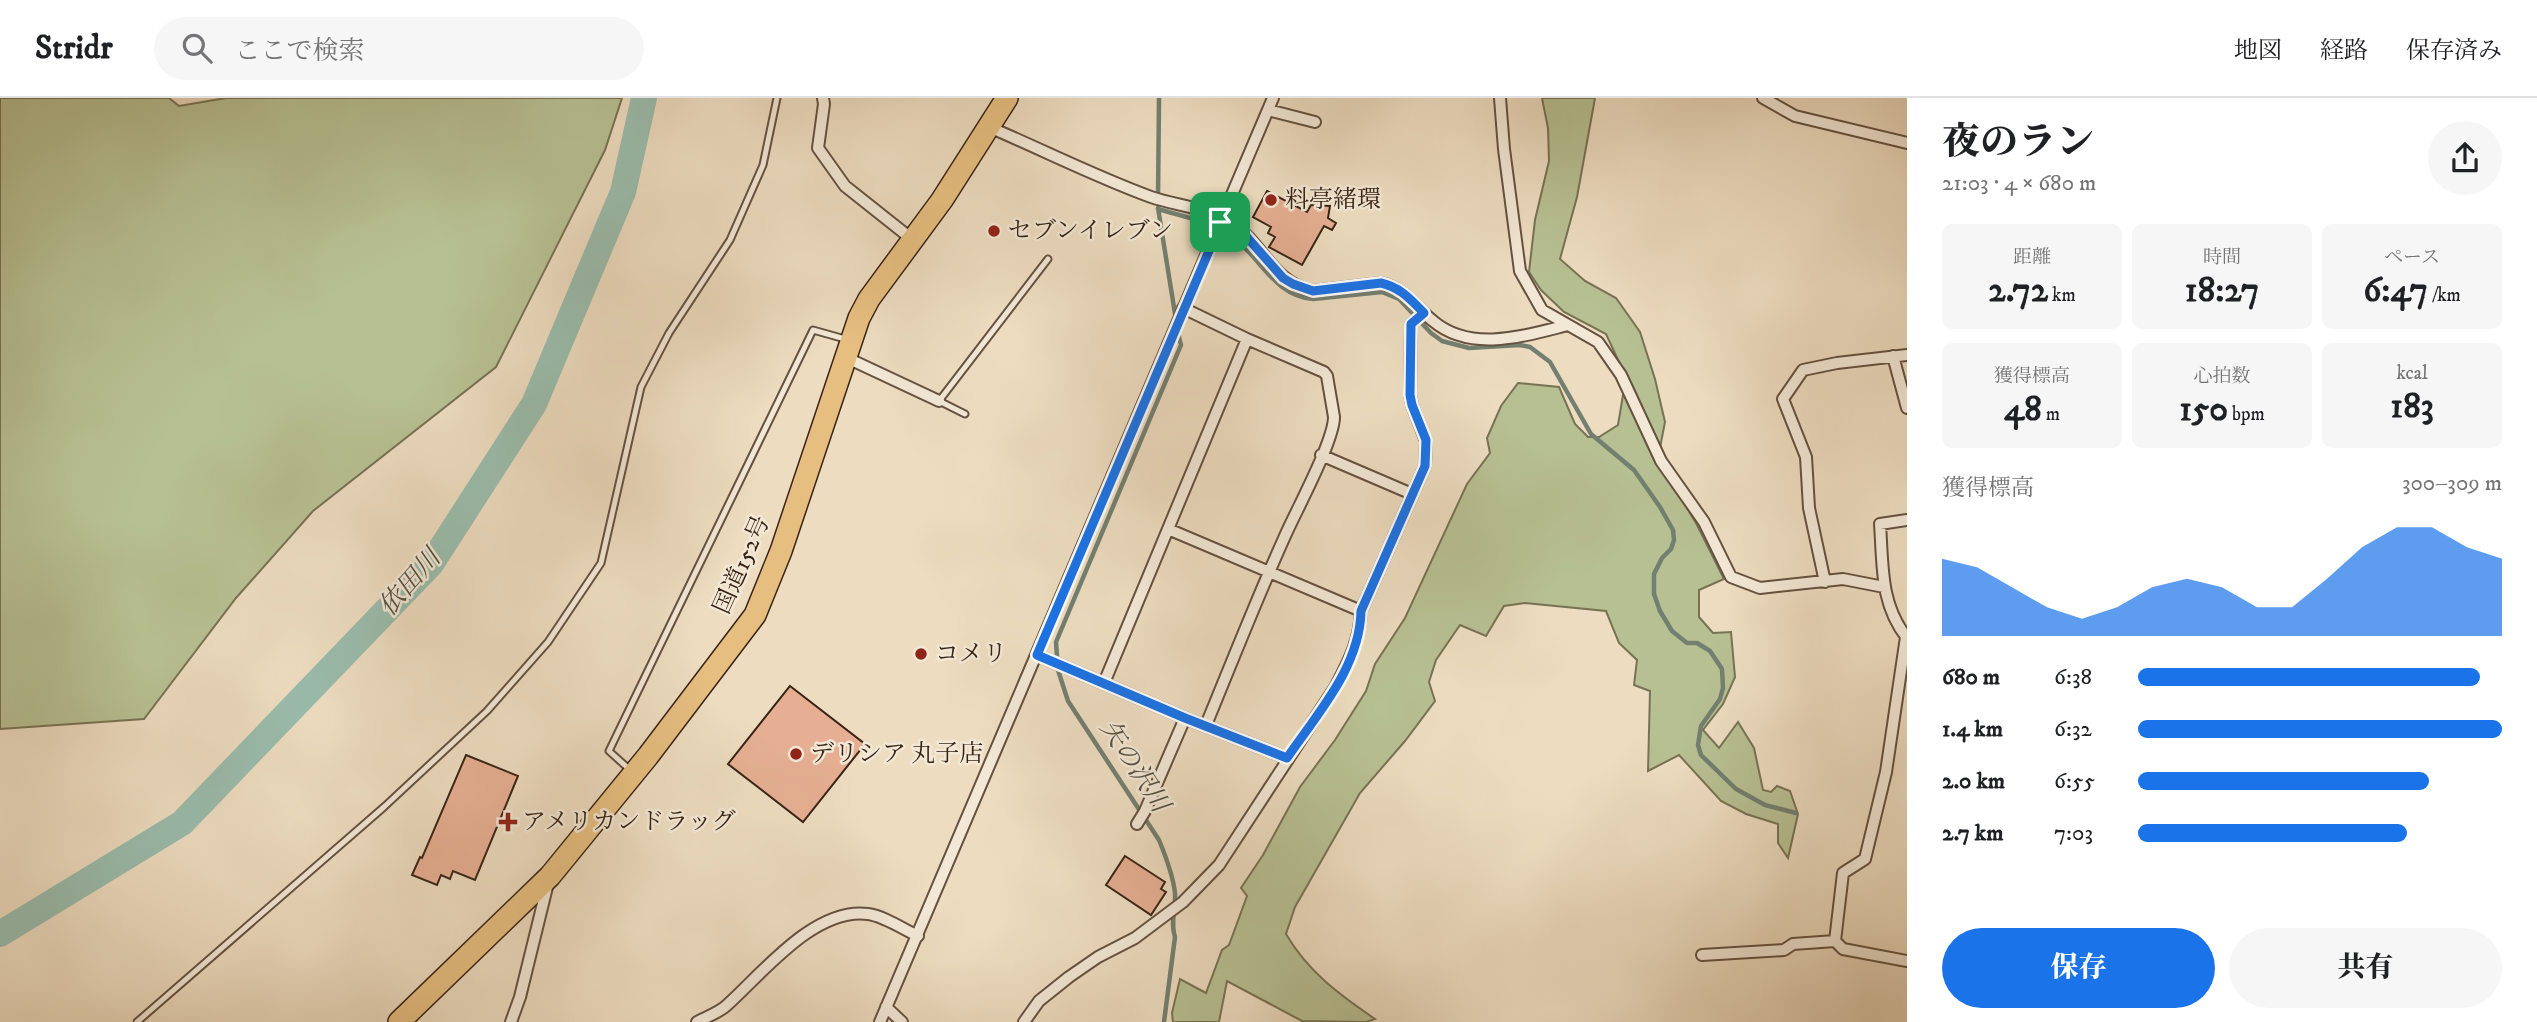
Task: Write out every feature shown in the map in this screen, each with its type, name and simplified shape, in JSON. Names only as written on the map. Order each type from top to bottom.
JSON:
[{"type":"highway","name":"国道152号","points":[[399,1022],[550,876],[634,774],[755,615],[781,551],[848,349],[869,299],[913,240],[1007,98]]},
{"type":"street","points":[[823,98],[818,148],[845,186],[913,240]]},
{"type":"street","points":[[880,1022],[1273,98]]},
{"type":"street","points":[[1500,98],[1520,271],[1542,310],[1598,342],[1621,375],[1661,461],[1704,523],[1731,577],[1759,589],[1843,579],[1884,586]]},
{"type":"street","points":[[1763,98],[1795,116],[1907,143]]},
{"type":"street","points":[[1268,110],[1315,122]]},
{"type":"street","points":[[989,127],[1150,197],[1221,220],[1240,230],[1283,278],[1313,291],[1381,283],[1392,286],[1402,291],[1420,317],[1457,336],[1482,341],[1568,325]]},
{"type":"street","points":[[1181,312],[1324,372],[1327,376],[1334,424],[1269,570],[1206,725]]},
{"type":"street","points":[[1024,1022],[1039,1001],[1098,957],[1135,938],[1183,902],[1219,865],[1336,686],[1352,656],[1361,631],[1361,611],[1425,466],[1426,440],[1410,395],[1411,324],[1420,317]]},
{"type":"street","points":[[1104,682],[1247,339]]},
{"type":"street","points":[[848,349],[939,401]]},
{"type":"street","points":[[1825,582],[1809,508],[1806,457],[1783,398],[1804,370],[1907,355]]},
{"type":"street","points":[[1893,356],[1907,408]]},
{"type":"street","points":[[1321,455],[1412,494]]},
{"type":"street","points":[[1835,941],[1843,873],[1865,859],[1886,772],[1906,638],[1889,609],[1884,586],[1880,524],[1907,520]]},
{"type":"street","points":[[1168,528],[1361,611]]},
{"type":"street","points":[[1037,655],[1287,758]]},
{"type":"street","points":[[1141,818],[1185,718]]},
{"type":"street","points":[[511,1022],[520,997],[550,876]]},
{"type":"street","points":[[697,1022],[723,1008],[755,976],[818,924],[850,913],[870,914],[918,936]]},
{"type":"street","points":[[1702,955],[1784,950],[1793,944],[1835,941],[1843,949],[1907,961]]},
{"type":"street","points":[[886,1007],[902,1022]]},
{"type":"lane","points":[[137,1022],[384,807],[487,711],[548,642],[601,564],[641,387],[669,333],[730,240],[763,165],[777,98]]},
{"type":"lane","points":[[965,414],[939,401],[1048,259]]},
{"type":"lane","points":[[634,774],[609,751],[813,330],[848,349]]},
{"type":"green space","points":[[0,98],[169,98],[179,106],[226,98],[622,98],[605,150],[496,367],[313,511],[236,598],[144,719],[0,729]]},
{"type":"green space","points":[[1542,98],[1595,98],[1577,197],[1560,259],[1585,281],[1616,298],[1640,332],[1665,422],[1658,458],[1697,525],[1724,579],[1699,590],[1699,617],[1713,633],[1731,632],[1735,677],[1723,704],[1703,730],[1719,748],[1738,722],[1754,748],[1763,790],[1771,792],[1777,786],[1790,791],[1798,814],[1788,858],[1778,843],[1778,824],[1746,814],[1721,801],[1679,755],[1648,771],[1650,691],[1634,685],[1637,660],[1619,643],[1606,611],[1525,603],[1504,606],[1486,636],[1460,625],[1436,660],[1429,682],[1435,701],[1360,793],[1295,907],[1286,934],[1315,971],[1337,992],[1375,1019],[1366,1022],[1302,1021],[1227,981],[1219,1022],[1173,1022],[1172,1013],[1180,979],[1206,993],[1222,950],[1229,945],[1247,896],[1241,888],[1263,855],[1300,787],[1335,740],[1366,691],[1375,664],[1405,618],[1467,484],[1490,453],[1487,438],[1501,406],[1518,383],[1559,387],[1575,424],[1588,437],[1599,437],[1618,425],[1626,377],[1606,334],[1564,312],[1541,290],[1529,272],[1535,220],[1549,161],[1548,128]]},
{"type":"building","points":[[1267,191],[1307,212],[1311,205],[1330,206],[1328,218],[1336,223],[1332,230],[1324,226],[1302,265],[1269,247],[1275,237],[1268,233],[1271,227],[1253,217]]},
{"type":"building","name":"デリシア 丸子店","points":[[790,686],[865,744],[803,822],[728,764]]},
{"type":"building","points":[[466,755],[518,776],[475,880],[453,871],[450,879],[441,875],[437,885],[412,875],[420,857],[422,858]]},
{"type":"building","points":[[1125,856],[1165,882],[1161,889],[1166,892],[1151,915],[1106,885]]},
{"type":"waterway","name":"依田川","points":[[0,934],[182,823],[431,564],[534,404],[623,192],[644,98]]},
{"type":"waterway","name":"矢の沢川","points":[[1158,199],[1159,98]]},
{"type":"waterway","name":"矢の沢川","points":[[1158,208],[1176,320]]},
{"type":"waterway","points":[[1158,209],[1221,229],[1240,243],[1277,283],[1299,296],[1313,299],[1382,292],[1399,299],[1442,341],[1469,348],[1520,345],[1530,347],[1550,362],[1591,434],[1634,470],[1673,530],[1671,549],[1662,558],[1654,574],[1654,594],[1672,631],[1687,643],[1697,643],[1710,651],[1722,669],[1723,688],[1720,699],[1701,726],[1698,745],[1701,755],[1736,789],[1765,805],[1796,813]]},
{"type":"waterway","name":"矢の沢川","points":[[1164,1022],[1175,937],[1175,893],[1171,873],[1159,840],[1068,701],[1058,670],[1056,642],[1181,345],[1177,329]]},
{"type":"place","name":"料亭緒環","points":[[1271,200]]},
{"type":"place","name":"セブンイレブン","points":[[994,231]]},
{"type":"place","name":"コメリ","points":[[921,654]]},
{"type":"place","name":"デリシア 丸子店","points":[[796,754]]},
{"type":"place","name":"アメリカンドラッグ","points":[[508,822]]},
{"type":"route","points":[[1223,218],[1235,225],[1256,245],[1283,278],[1304,289],[1313,291],[1381,283],[1402,291],[1424,313],[1411,324],[1410,395],[1426,440],[1425,466],[1361,611],[1361,631],[1352,656],[1336,686],[1287,758],[1037,655],[1220,222],[1223,218]]}]
